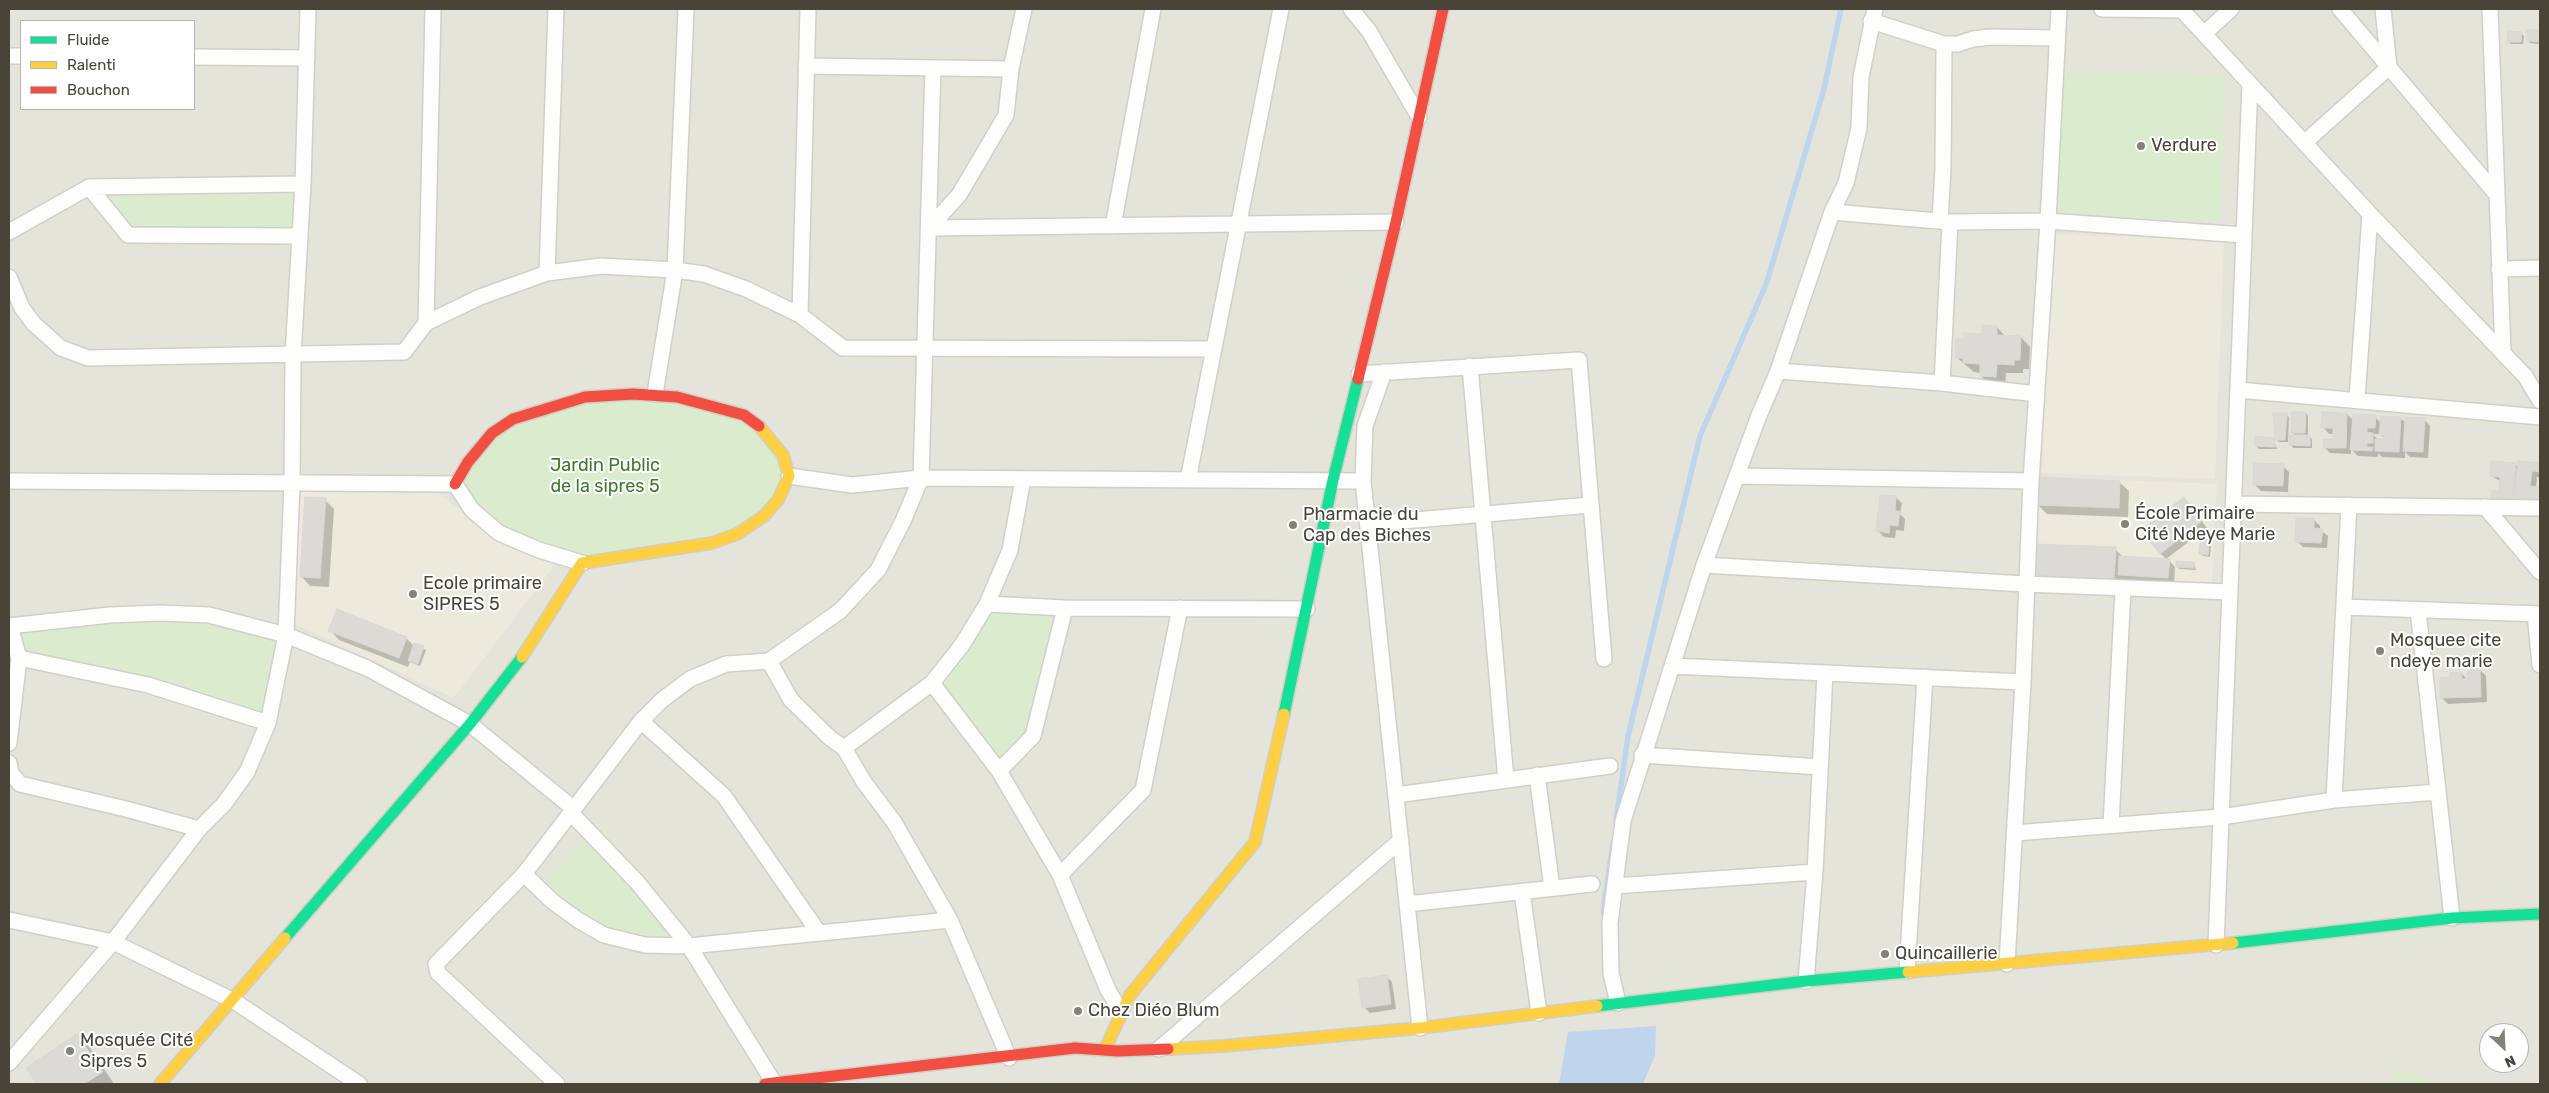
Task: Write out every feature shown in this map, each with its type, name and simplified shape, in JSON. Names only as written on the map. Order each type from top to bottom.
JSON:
[{"type":"street","points":[[9,1063],[113,942],[199,829],[224,804],[247,772],[268,723],[286,635],[292,484],[294,356],[303,184],[308,9]]},
{"type":"street","points":[[426,323],[432,9]]},
{"type":"street","points":[[547,273],[556,9]]},
{"type":"street","points":[[655,394],[675,270],[686,9]]},
{"type":"street","points":[[800,315],[808,9]]},
{"type":"street","points":[[928,228],[959,195],[1006,115],[1011,69],[1024,9]]},
{"type":"street","points":[[1113,226],[1153,9]]},
{"type":"street","points":[[1188,480],[1281,9]]},
{"type":"street","points":[[1351,9],[1369,31],[1419,117]]},
{"type":"street","points":[[1105,1049],[1130,995],[1255,842],[1307,609],[1333,480],[1396,222],[1443,9]]},
{"type":"street","points":[[2007,964],[2023,682],[2025,584],[2048,221],[2059,9]]},
{"type":"street","points":[[2102,9],[2182,10],[2370,214],[2525,376],[2540,401]]},
{"type":"street","points":[[2204,33],[2231,9]]},
{"type":"street","points":[[2340,9],[2497,196]]},
{"type":"street","points":[[2383,9],[2389,67]]},
{"type":"street","points":[[2490,9],[2503,352]]},
{"type":"street","points":[[1618,1004],[1611,973],[1610,923],[1623,821],[1642,755],[1704,565],[1758,418],[1778,370],[1832,212],[1846,183],[1859,128],[1861,77],[1873,15],[1944,44],[1958,44],[1973,39],[1991,37],[2056,38]]},
{"type":"street","points":[[1942,383],[1945,222],[1943,168],[1944,44]]},
{"type":"street","points":[[195,57],[307,58]]},
{"type":"street","points":[[806,66],[1011,69]]},
{"type":"street","points":[[2304,143],[2389,67]]},
{"type":"street","points":[[557,1084],[438,973],[436,964],[524,874],[641,722],[662,700],[690,678],[726,664],[769,661],[840,611],[878,570],[903,521],[921,478],[933,68]]},
{"type":"street","points":[[2216,945],[2250,84]]},
{"type":"street","points":[[9,232],[89,187],[303,184]]},
{"type":"street","points":[[89,187],[128,235],[300,236]]},
{"type":"street","points":[[1832,212],[1945,222],[2048,221],[2244,234]]},
{"type":"street","points":[[2357,399],[2370,214]]},
{"type":"street","points":[[928,228],[1396,222]]},
{"type":"street","points":[[9,277],[22,308],[34,324],[61,348],[88,358],[294,356],[404,352],[426,323],[480,297],[547,273],[602,266],[675,270],[704,274],[746,289],[800,315],[844,348],[1213,349]]},
{"type":"street","points":[[2499,269],[2540,268]]},
{"type":"street","points":[[1359,374],[1579,360],[1604,659]]},
{"type":"street","points":[[1470,366],[1506,780]]},
{"type":"street","points":[[1778,370],[1942,383],[2037,394]]},
{"type":"street","points":[[1384,372],[1365,426],[1363,480],[1420,1028]]},
{"type":"street","points":[[2238,390],[2357,399],[2540,417]]},
{"type":"street","points":[[655,394],[717,406],[744,415],[764,430],[783,454],[789,476],[778,500],[764,516],[737,534],[712,543],[582,563],[539,550],[499,533],[472,510],[454,484],[468,462],[492,434],[513,419],[585,397],[655,394]]},
{"type":"street","points":[[789,476],[852,485],[921,478],[1363,480]]},
{"type":"street","points":[[1738,476],[2031,481]]},
{"type":"street","points":[[844,748],[932,682],[962,645],[987,604],[1010,550],[1023,479]]},
{"type":"street","points":[[9,481],[454,484]]},
{"type":"street","points":[[2233,504],[2540,508]]},
{"type":"street","points":[[1368,524],[1591,505]]},
{"type":"street","points":[[2334,800],[2349,505]]},
{"type":"street","points":[[2485,507],[2540,572]]},
{"type":"street","points":[[160,1084],[234,1001],[470,724],[532,645],[582,563]]},
{"type":"street","points":[[1704,565],[2025,584],[2230,592]]},
{"type":"street","points":[[2111,825],[2123,589]]},
{"type":"street","points":[[987,604],[1065,608],[1307,609]]},
{"type":"street","points":[[2344,607],[2537,614],[2540,666]]},
{"type":"street","points":[[999,771],[1033,736],[1065,608]]},
{"type":"street","points":[[1060,876],[1143,790],[1180,608]]},
{"type":"street","points":[[2418,610],[2452,918]]},
{"type":"street","points":[[9,743],[19,658],[10,626],[110,614],[160,613],[209,615],[286,635],[367,668],[470,724],[573,811],[637,882],[689,946],[769,1084],[1009,1058],[1075,1048],[1159,1049],[1223,1046],[1420,1028],[1806,981],[2216,945],[2452,918],[2540,914]]},
{"type":"street","points":[[19,658],[148,685],[268,723]]},
{"type":"street","points":[[769,661],[791,700],[830,738],[844,748],[864,782],[894,822],[950,920],[1009,1058]]},
{"type":"street","points":[[1672,666],[2023,682]]},
{"type":"street","points":[[1806,981],[1815,872],[1825,673]]},
{"type":"street","points":[[1907,971],[1925,677]]},
{"type":"street","points":[[932,682],[999,771],[1060,876],[1108,990],[1121,1012]]},
{"type":"street","points":[[641,722],[724,796],[819,932]]},
{"type":"street","points":[[1642,755],[1820,767]]},
{"type":"street","points":[[9,763],[11,774],[20,784],[126,808],[199,829]]},
{"type":"street","points":[[1396,795],[1610,766]]},
{"type":"street","points":[[1537,776],[1552,888]]},
{"type":"street","points":[[2014,833],[2221,816],[2334,800],[2438,792]]},
{"type":"street","points":[[1159,1049],[1400,840]]},
{"type":"street","points":[[1615,886],[1815,872]]},
{"type":"street","points":[[524,874],[552,901],[578,920],[604,935],[645,945],[689,946],[950,920]]},
{"type":"street","points":[[1407,904],[1592,884]]},
{"type":"street","points":[[1522,892],[1539,1013]]},
{"type":"street","points":[[9,920],[113,942],[234,1001],[359,1084]]},
{"type":"shaded area","points":[[9,9],[2540,9],[2540,1084],[9,1084]]},
{"type":"shaded area","points":[[2051,234],[2224,240],[2215,479],[2042,473]]},
{"type":"shaded area","name":"École Primaire Cité Ndeye Marie","points":[[2037,477],[2217,484],[2212,583],[2033,576]]},
{"type":"shaded area","name":"Ecole primaire SIPRES 5","points":[[432,488],[481,526],[554,566],[454,698],[291,622],[299,492]]},
{"type":"green space","name":"Verdure","points":[[2061,71],[2224,74],[2221,220],[2059,217]]},
{"type":"green space","points":[[92,184],[298,184],[298,235],[128,234]]},
{"type":"green space","name":"Jardin Public de la sipres 5","points":[[583,395],[716,403],[768,438],[788,477],[762,517],[712,546],[584,562],[500,532],[459,481],[495,437]]},
{"type":"green space","points":[[992,603],[1056,608],[1029,733],[1000,768],[935,683]]},
{"type":"green space","points":[[209,617],[282,633],[265,722],[28,656],[15,623]]},
{"type":"green space","points":[[598,824],[691,941],[644,942],[603,932],[540,889]]},
{"type":"green space","points":[[2396,1068],[2432,1081],[2433,1084],[2357,1084],[2393,1081]]},
{"type":"water","points":[[1656,1026],[1655,1055],[1643,1084],[1559,1084],[1568,1032]]},
{"type":"building","points":[[2527,30],[2540,30],[2540,42],[2527,41]]},
{"type":"building","points":[[2508,31],[2522,32],[2521,42],[2507,42]]},
{"type":"building","points":[[1982,325],[1997,326],[1997,335],[2021,336],[2020,360],[2014,360],[2014,365],[1997,364],[1996,377],[1980,376],[1980,364],[1963,363],[1963,358],[1955,358],[1956,339],[1964,340],[1964,333],[1982,334]]},
{"type":"building","points":[[2292,412],[2306,412],[2305,433],[2291,433]]},
{"type":"building","points":[[2322,412],[2347,413],[2346,448],[2323,448],[2324,439],[2333,439],[2333,428],[2321,428]]},
{"type":"building","points":[[2273,413],[2287,413],[2285,440],[2275,440]]},
{"type":"building","points":[[2353,414],[2376,415],[2375,428],[2367,428],[2367,432],[2373,433],[2373,443],[2367,443],[2367,447],[2373,447],[2372,451],[2350,450]]},
{"type":"building","points":[[2381,416],[2401,417],[2399,452],[2375,451],[2375,439],[2384,439],[2384,435],[2379,435]]},
{"type":"building","points":[[2405,417],[2425,418],[2423,452],[2403,451]]},
{"type":"building","points":[[2290,435],[2310,435],[2310,446],[2289,445]]},
{"type":"building","points":[[2255,436],[2274,438],[2275,447],[2255,446]]},
{"type":"building","points":[[2491,461],[2516,463],[2513,499],[2491,498],[2491,490],[2499,490],[2500,477],[2490,476]]},
{"type":"building","points":[[2518,461],[2540,463],[2540,472],[2532,471],[2530,486],[2540,487],[2540,502],[2513,499]]},
{"type":"building","points":[[2254,463],[2284,464],[2283,486],[2253,485]]},
{"type":"building","points":[[2037,477],[2120,481],[2119,508],[2036,505]]},
{"type":"building","points":[[1880,495],[1896,496],[1895,511],[1900,511],[1898,526],[1890,525],[1889,533],[1876,531]]},
{"type":"building","points":[[305,497],[326,498],[320,578],[300,577]]},
{"type":"building","points":[[2184,497],[2202,521],[2160,554],[2141,530]]},
{"type":"building","points":[[2296,518],[2314,518],[2314,528],[2323,529],[2321,543],[2295,542]]},
{"type":"building","points":[[2201,531],[2210,532],[2208,555],[2199,554]]},
{"type":"building","points":[[2034,544],[2116,547],[2114,579],[2033,576]]},
{"type":"building","points":[[2119,556],[2170,559],[2168,578],[2118,575]]},
{"type":"building","points":[[2176,561],[2194,562],[2194,568],[2176,567]]},
{"type":"building","points":[[337,609],[407,637],[399,658],[328,631]]},
{"type":"building","points":[[414,643],[424,646],[418,664],[408,661]]},
{"type":"building","points":[[2471,669],[2480,669],[2481,697],[2440,698],[2440,678],[2450,677],[2449,673],[2461,672],[2462,679],[2467,678],[2467,672],[2471,671]]},
{"type":"building","points":[[1387,975],[1391,1004],[1362,1008],[1358,979]]},
{"type":"building","name":"Mosquée Cité Sipres 5","points":[[77,1034],[103,1072],[84,1084],[37,1084],[26,1068]]},
{"type":"waterway","points":[[1616,821],[1628,736],[1700,436],[1767,282],[1824,89],[1841,9]]},
{"type":"waterway","points":[[1603,913],[1613,843]]},
{"type":"traffic: fast","points":[[1284,714],[1333,480],[1358,379]]},
{"type":"traffic: fast","points":[[285,938],[470,724],[522,657]]},
{"type":"traffic: fast","points":[[2233,943],[2452,918],[2540,914]]},
{"type":"traffic: fast","points":[[1597,1006],[1806,981],[1908,972]]},
{"type":"traffic: slow","points":[[522,657],[582,563],[712,543],[737,534],[764,516],[778,500],[789,476],[783,455],[759,426]]},
{"type":"traffic: slow","points":[[1105,1049],[1130,995],[1255,842],[1284,714]]},
{"type":"traffic: slow","points":[[160,1084],[285,938]]},
{"type":"traffic: slow","points":[[1908,972],[2233,943]]},
{"type":"traffic: slow","points":[[1168,1049],[1223,1046],[1420,1028],[1597,1006]]},
{"type":"traffic: jam","points":[[1358,379],[1396,222],[1443,9]]},
{"type":"traffic: jam","points":[[455,484],[468,462],[492,433],[513,419],[585,397],[633,394],[677,397],[744,415],[759,426]]},
{"type":"traffic: jam","points":[[765,1084],[1075,1048],[1118,1051],[1168,1049]]},
{"type":"place","name":"Verdure","points":[[2141,146]]},
{"type":"place","name":"École Primaire Cité Ndeye Marie","points":[[2125,524]]},
{"type":"place","name":"Pharmacie du Cap des Biches","points":[[1293,525]]},
{"type":"place","name":"Ecole primaire SIPRES 5","points":[[413,594]]},
{"type":"place","name":"Mosquee cite ndeye marie","points":[[2380,651]]},
{"type":"place","name":"Quincaillerie","points":[[1885,954]]},
{"type":"place","name":"Chez Diéo Blum","points":[[1078,1011]]},
{"type":"place","name":"Mosquée Cité Sipres 5","points":[[70,1051]]}]
